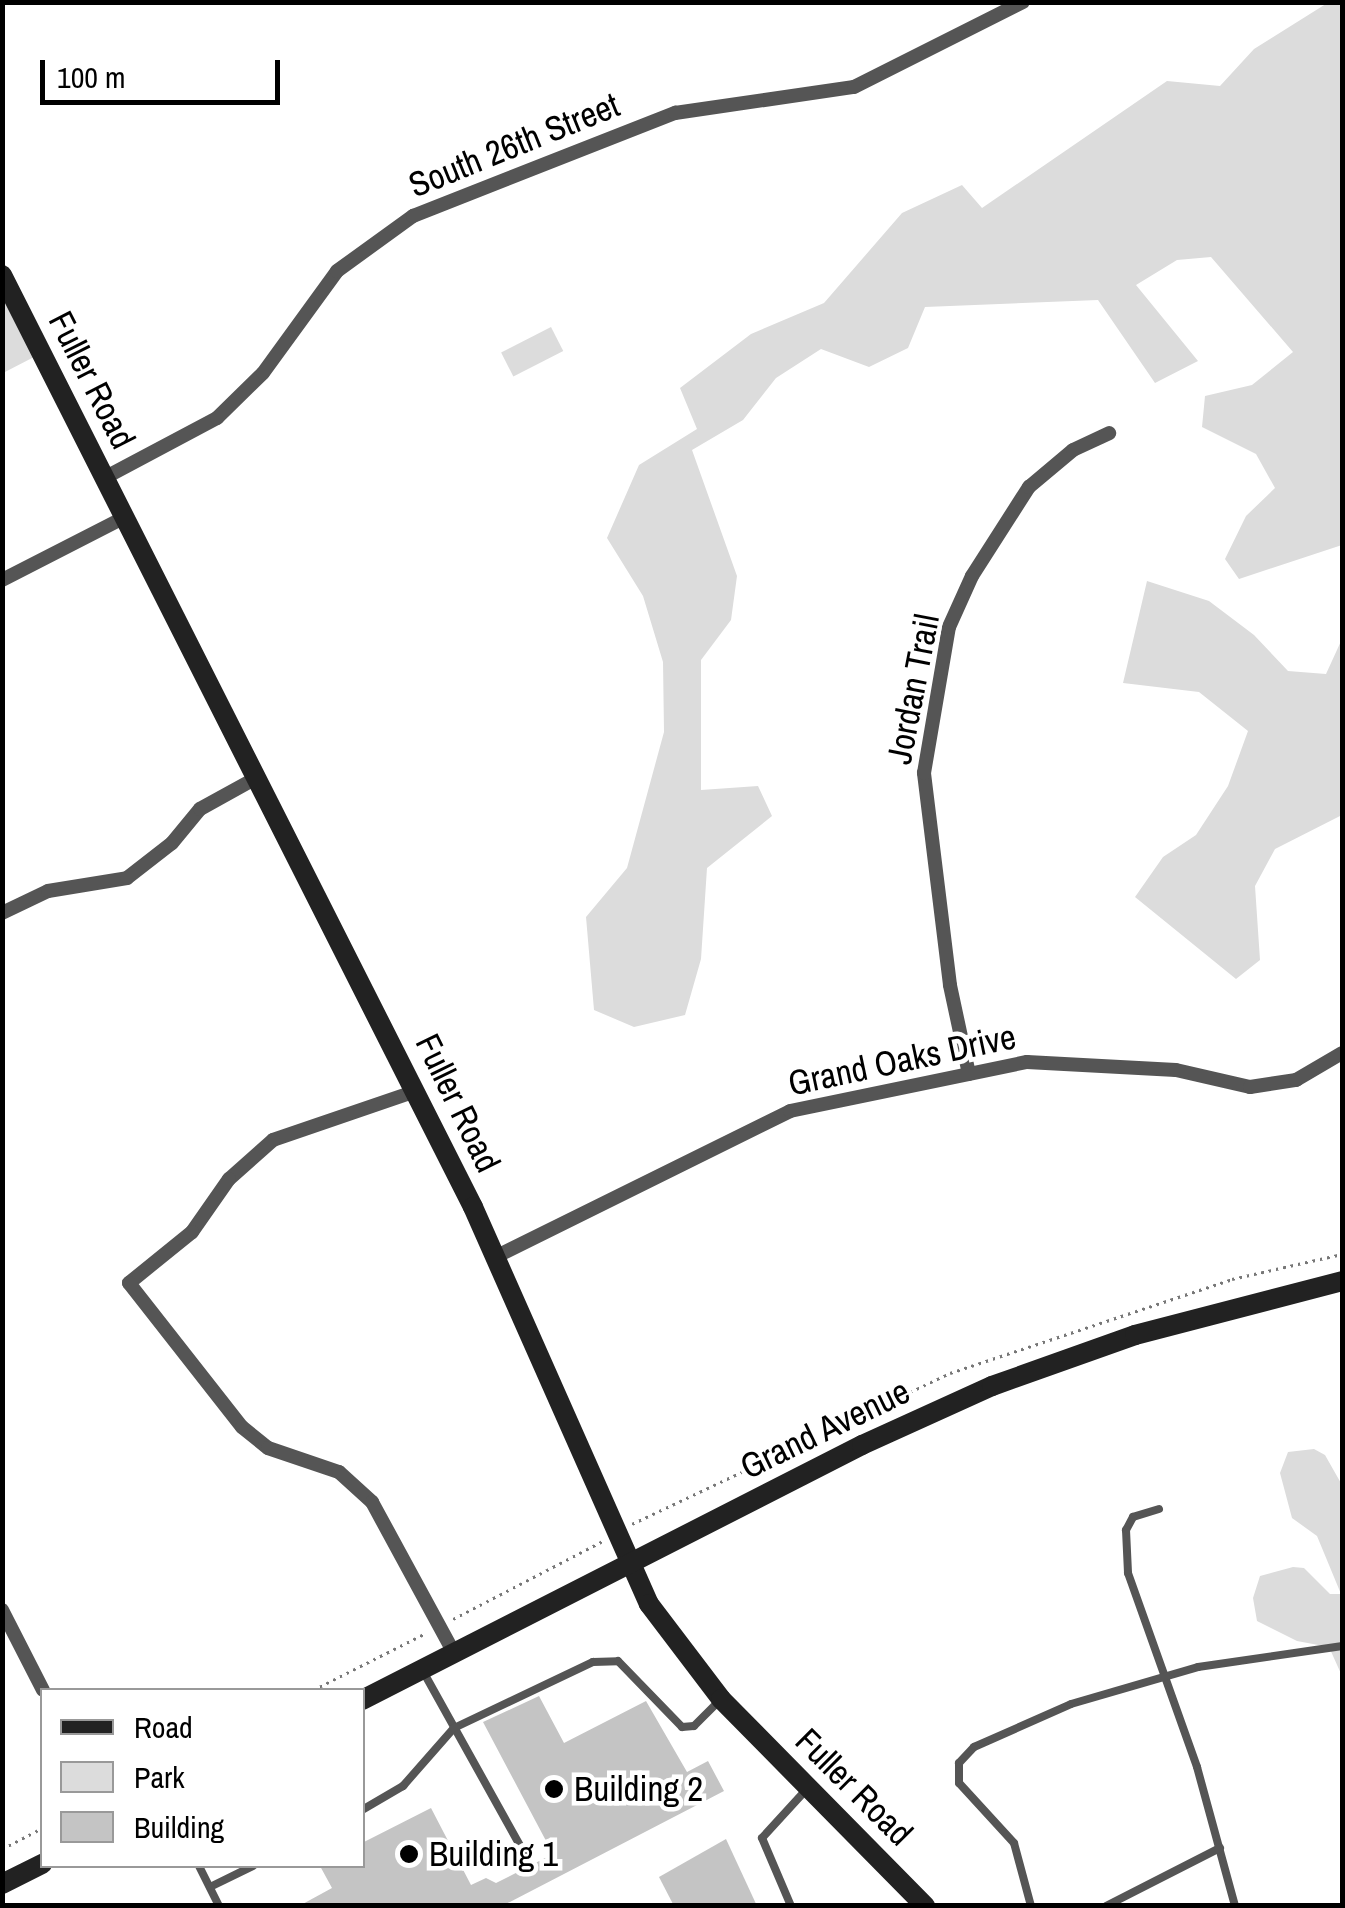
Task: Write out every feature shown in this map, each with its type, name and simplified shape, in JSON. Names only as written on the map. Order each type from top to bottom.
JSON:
[{"type":"street","name":"South 26th Street","points":[[106,477],[217,418],[262,373],[338,271],[413,216],[676,113],[854,88],[1023,2]]},
{"type":"street","name":"Fuller Road","points":[[2,275],[12,312],[106,477],[416,1092],[496,1257],[632,1564],[669,1636],[721,1699],[925,1906]]},
{"type":"street","name":"Jordan Trail","points":[[969,1074],[950,986],[924,773],[949,627],[972,576],[1029,487],[1073,450],[1109,433]]},
{"type":"street","points":[[2,580],[126,517]]},
{"type":"street","points":[[2,913],[48,891],[127,878],[172,842],[200,809],[258,777]]},
{"type":"street","name":"Grand Oaks Drive","points":[[496,1257],[790,1111],[1028,1062],[1176,1070],[1250,1087],[1296,1080],[1342,1053]]},
{"type":"street","points":[[416,1092],[273,1140],[229,1178],[192,1232],[129,1283],[242,1427],[268,1448],[339,1472],[372,1502],[454,1653]]},
{"type":"street","name":"Grand Avenue","points":[[365,1698],[862,1444],[992,1386],[1168,1325],[1342,1281]]},
{"type":"street","points":[[2,1610],[42,1688]]},
{"type":"street","points":[[2,1884],[40,1865]]},
{"type":"lane","points":[[1159,1509],[1133,1516],[1125,1550],[1235,1906]]},
{"type":"lane","points":[[1030,1906],[1014,1843],[967,1796],[958,1763],[974,1747],[1025,1722],[1164,1676],[1342,1646]]},
{"type":"lane","points":[[365,1808],[403,1786],[454,1728],[608,1659],[631,1672],[682,1727],[694,1726],[721,1699]]},
{"type":"lane","points":[[422,1670],[526,1856]]},
{"type":"lane","points":[[791,1906],[762,1838],[809,1788]]},
{"type":"lane","points":[[1106,1906],[1220,1848]]},
{"type":"lane","points":[[200,1868],[219,1906]]},
{"type":"lane","points":[[210,1888],[249,1868]]},
{"type":"path","points":[[317,1688],[598,1544]]},
{"type":"path","points":[[2,1848],[40,1829]]},
{"type":"green space","points":[[1329,2],[1342,3],[1342,545],[1239,579],[1225,559],[1246,516],[1275,488],[1256,454],[1202,427],[1205,396],[1252,385],[1293,352],[1211,257],[1177,260],[1136,285],[1198,361],[1155,383],[1098,300],[925,307],[908,348],[869,367],[821,349],[776,378],[743,420],[692,450],[737,576],[731,620],[701,660],[701,790],[758,786],[772,816],[707,868],[701,959],[685,1015],[634,1027],[594,1010],[586,917],[627,868],[664,732],[663,662],[643,596],[607,538],[639,465],[697,429],[680,388],[751,334],[824,303],[902,213],[962,185],[982,208],[1167,81],[1220,86],[1254,49]]},
{"type":"green space","points":[[2,295],[34,357],[3,373],[2,373]]},
{"type":"green space","points":[[551,327],[563,351],[513,376],[501,352]]},
{"type":"green space","points":[[1147,581],[1209,601],[1254,635],[1288,671],[1326,674],[1342,639],[1342,815],[1275,849],[1255,886],[1260,960],[1236,979],[1135,897],[1163,857],[1196,835],[1228,786],[1248,731],[1199,692],[1123,683]]},
{"type":"green space","points":[[1314,1449],[1325,1455],[1342,1485],[1342,1676],[1329,1647],[1297,1641],[1257,1621],[1253,1598],[1260,1576],[1293,1567],[1304,1568],[1330,1594],[1341,1594],[1317,1536],[1292,1518],[1280,1473],[1288,1452]]},
{"type":"building","points":[[539,1696],[564,1743],[646,1701],[687,1772],[708,1761],[724,1791],[502,1906],[299,1906],[332,1888],[321,1868],[365,1868],[365,1841],[431,1808],[471,1885],[486,1878],[496,1883],[553,1854],[483,1722]]},
{"type":"building","points":[[726,1839],[757,1906],[674,1906],[659,1877]]},
{"type":"place","name":"Building 2","points":[[554,1789]]},
{"type":"place","name":"Building 1","points":[[409,1854]]}]
